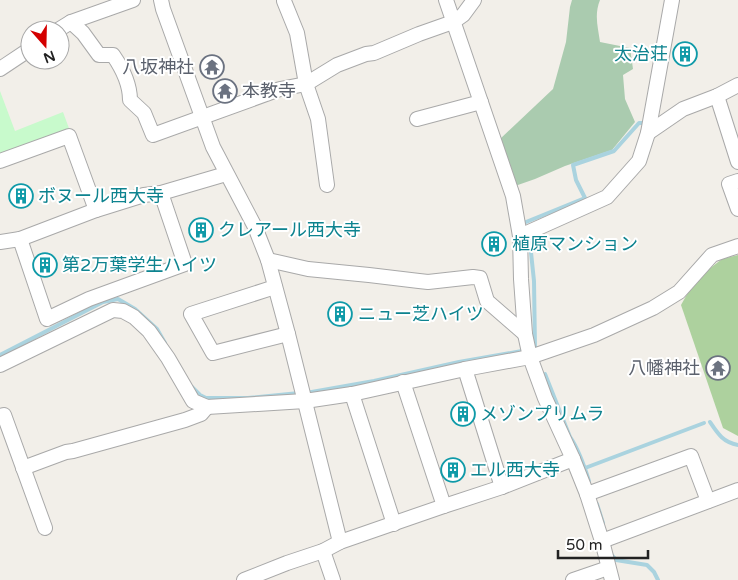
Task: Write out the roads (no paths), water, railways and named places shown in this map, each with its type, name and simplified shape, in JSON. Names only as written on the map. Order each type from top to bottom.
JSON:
[{"type":"street","points":[[133,0],[71,22],[83,33],[99,55],[113,55],[123,69],[130,92],[130,100],[144,112],[154,135],[280,89],[306,84],[337,64],[374,53],[453,22],[463,15],[474,0]]},
{"type":"street","points":[[161,0],[213,147],[255,227],[268,260],[340,542]]},
{"type":"street","points":[[446,0],[513,196],[520,236],[525,334],[530,357],[545,398],[587,494],[610,574],[573,580]]},
{"type":"street","points":[[520,236],[607,197],[638,161],[648,133],[672,0]]},
{"type":"street","points":[[284,1],[297,33],[306,84],[318,119],[327,185]]},
{"type":"street","points":[[0,69],[20,56]]},
{"type":"street","points":[[648,133],[683,109],[717,96],[738,85]]},
{"type":"street","points":[[717,96],[738,162]]},
{"type":"street","points":[[417,119],[481,102]]},
{"type":"street","points":[[0,162],[69,136],[96,210]]},
{"type":"street","points":[[0,242],[20,239],[96,210],[144,195],[226,174]]},
{"type":"street","points":[[738,181],[729,184],[738,209]]},
{"type":"street","points":[[20,239],[47,319],[89,299],[185,264],[161,192]]},
{"type":"street","points":[[0,365],[113,310],[123,311],[134,317],[149,330],[193,400],[207,407],[305,401],[352,394],[530,357],[594,335],[653,308],[679,292],[712,255],[738,246]]},
{"type":"street","points":[[268,260],[308,269],[419,282],[480,278],[487,301],[525,334]]},
{"type":"street","points":[[275,287],[191,314],[213,353],[288,334]]},
{"type":"street","points":[[465,369],[502,487]]},
{"type":"street","points":[[403,382],[444,506]]},
{"type":"street","points":[[352,394],[394,524]]},
{"type":"street","points":[[23,468],[66,452],[185,420],[201,414],[207,407]]},
{"type":"street","points":[[0,416],[4,415],[44,528]]},
{"type":"street","points":[[587,494],[691,456],[708,502]]},
{"type":"street","points":[[244,580],[323,551],[340,542],[502,487],[573,459]]},
{"type":"street","points":[[602,541],[738,490]]},
{"type":"street","points":[[323,551],[333,580]]},
{"type":"waterway","points":[[526,222],[585,198],[576,180],[573,165],[614,151],[639,123],[644,123]]},
{"type":"waterway","points":[[530,243],[534,281],[534,348]]},
{"type":"waterway","points":[[0,355],[103,302],[118,299],[135,309],[157,329],[165,343]]},
{"type":"waterway","points":[[306,393],[522,351]]},
{"type":"waterway","points":[[545,374],[589,481]]},
{"type":"waterway","points":[[192,387],[206,398],[248,398],[299,393]]},
{"type":"waterway","points":[[710,422],[721,437],[728,442],[738,445]]},
{"type":"waterway","points":[[585,468],[704,423]]},
{"type":"waterway","points":[[597,504],[603,523]]},
{"type":"waterway","points":[[611,554],[616,560],[647,565],[654,572],[658,580]]},
{"type":"place","name":"太治荘","points":[[685,54]]},
{"type":"place","name":"八坂神社","points":[[212,67]]},
{"type":"place","name":"本教寺","points":[[225,91]]},
{"type":"place","name":"ボヌール西大寺","points":[[21,196]]},
{"type":"place","name":"クレアール西大寺","points":[[201,230]]},
{"type":"place","name":"植原マンション","points":[[494,244]]},
{"type":"place","name":"第2万葉学生ハイツ","points":[[45,265]]},
{"type":"place","name":"ニュー芝ハイツ","points":[[340,314]]},
{"type":"place","name":"八幡神社","points":[[718,368]]},
{"type":"place","name":"メゾンプリムラ","points":[[463,414]]},
{"type":"place","name":"エル西大寺","points":[[453,470]]}]
